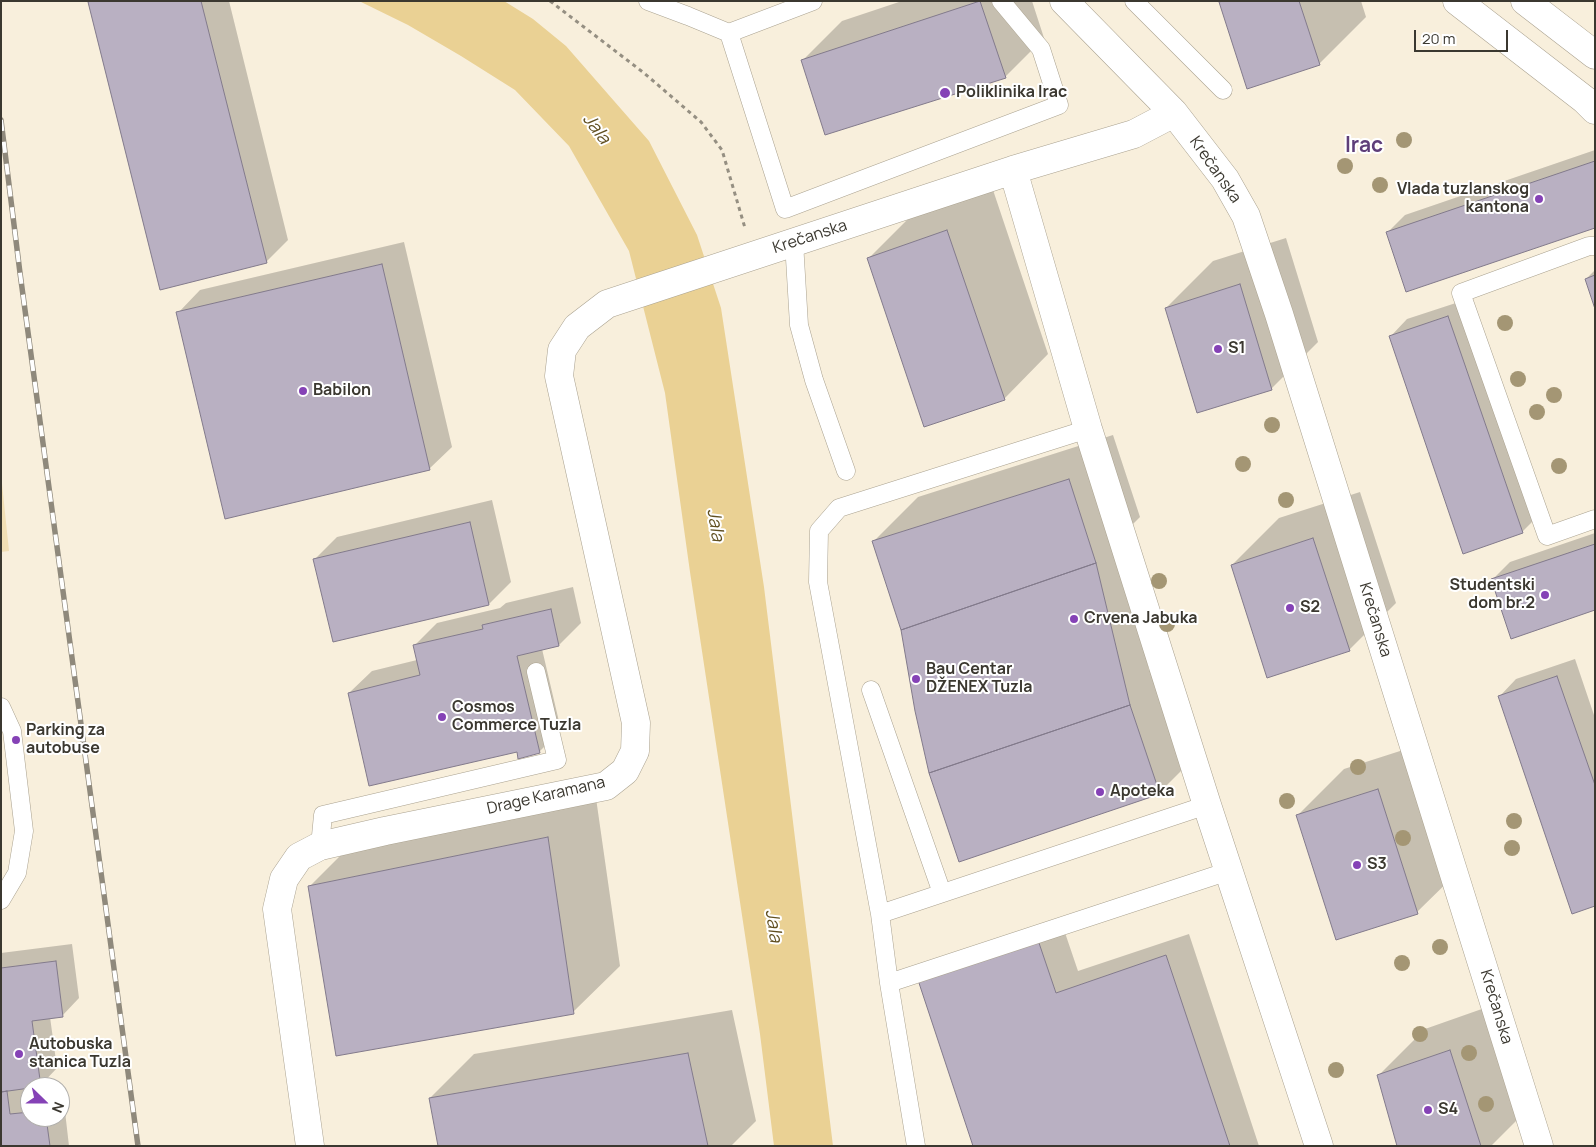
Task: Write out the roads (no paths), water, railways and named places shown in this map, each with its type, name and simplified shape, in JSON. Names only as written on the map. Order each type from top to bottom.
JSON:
[{"type":"street","name":"Krečanska","points":[[1064,1],[1174,113],[1225,179],[1246,216],[1282,324],[1539,1146]]},
{"type":"street","points":[[1457,1],[1562,82],[1595,110]]},
{"type":"street","points":[[1535,4],[1595,55]]},
{"type":"street","name":"Krečanska","points":[[607,304],[1013,170],[1134,134],[1174,113]]},
{"type":"street","points":[[1013,170],[1088,430],[1207,805],[1319,1146]]},
{"type":"street","name":"Drage Karamana","points":[[310,1146],[277,909],[284,879],[299,857],[320,846],[606,786],[625,771],[636,751],[636,722],[559,376],[562,350],[577,327],[607,304]]},
{"type":"lane","points":[[648,1],[730,33],[813,1]]},
{"type":"lane","points":[[730,33],[785,209],[1059,105],[1041,48],[1001,1]]},
{"type":"lane","points":[[1134,1],[1223,90]]},
{"type":"lane","points":[[794,242],[799,324],[814,380],[846,471]]},
{"type":"lane","points":[[1595,246],[1589,246],[1461,293],[1547,536],[1595,519]]},
{"type":"lane","points":[[916,1146],[889,983],[880,914],[818,582],[819,532],[839,508],[1088,430]]},
{"type":"lane","points":[[320,846],[323,815],[557,760],[536,672]]},
{"type":"lane","points":[[871,690],[942,893]]},
{"type":"lane","points":[[1,707],[12,731],[24,831],[17,873],[1,900]]},
{"type":"lane","points":[[880,914],[1207,805]]},
{"type":"lane","points":[[889,983],[1229,871]]},
{"type":"water","name":"Jala","points":[[359,1],[504,1],[533,19],[566,46],[649,141],[697,235],[721,308],[764,587],[833,1146],[774,1146],[760,1034],[690,572],[665,393],[629,251],[569,146],[515,90],[408,25]]},
{"type":"railway","points":[[1,120],[138,1146]]},
{"type":"place","name":"Poliklinika Irac","points":[[945,93]]},
{"type":"place","name":"Vlada tuzlanskog kantona","points":[[1539,199]]},
{"type":"place","name":"S1","points":[[1218,349]]},
{"type":"place","name":"Babilon","points":[[303,391]]},
{"type":"place","name":"Studentski dom br.2","points":[[1545,595]]},
{"type":"place","name":"S2","points":[[1290,608]]},
{"type":"place","name":"Crvena Jabuka","points":[[1074,619]]},
{"type":"place","name":"Bau Centar DŽENEX Tuzla","points":[[916,679]]},
{"type":"place","name":"Cosmos Commerce Tuzla","points":[[442,717]]},
{"type":"place","name":"Parking za autobuse","points":[[16,740]]},
{"type":"place","name":"Apoteka","points":[[1100,792]]},
{"type":"place","name":"S3","points":[[1357,865]]},
{"type":"place","name":"Autobuska stanica Tuzla","points":[[19,1054]]},
{"type":"place","name":"S4","points":[[1428,1110]]},
{"type":"district","name":"Irac","points":[[1364,146]]}]
